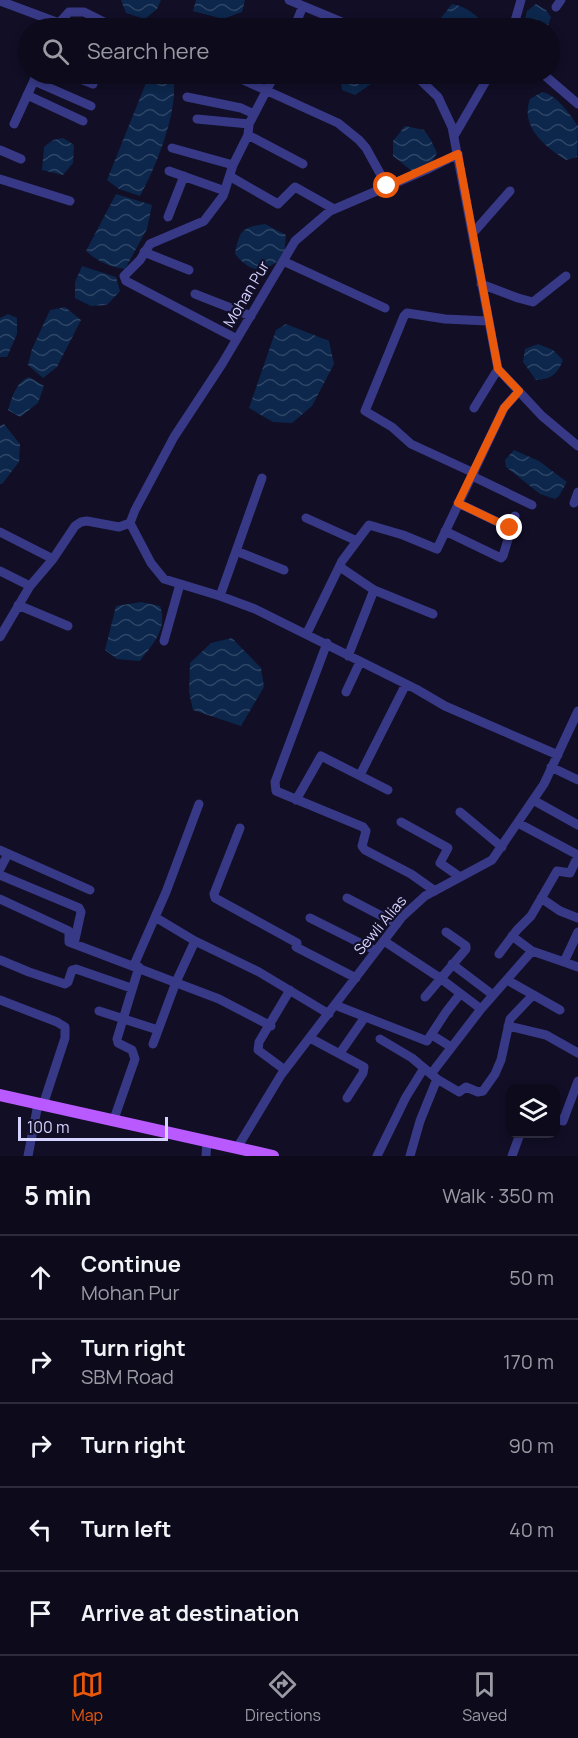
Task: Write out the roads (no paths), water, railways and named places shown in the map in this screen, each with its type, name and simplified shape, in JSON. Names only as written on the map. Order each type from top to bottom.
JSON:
[{"type":"main road","points":[[0,1095],[114,1119],[269,1156]]},
{"type":"street","points":[[289,0],[332,18]]},
{"type":"street","points":[[516,18],[521,0]]},
{"type":"street","points":[[0,1],[38,18]]},
{"type":"street","points":[[298,18],[303,6]]},
{"type":"street","points":[[64,18],[69,12],[84,12],[96,18]]},
{"type":"street","points":[[14,124],[32,84]]},
{"type":"street","points":[[49,84],[91,106]]},
{"type":"street","points":[[253,84],[338,123],[366,148],[387,186]]},
{"type":"street","points":[[237,339],[126,280],[125,274],[140,260],[150,244],[204,221],[225,191],[233,165],[248,135],[249,124],[270,84]]},
{"type":"street","points":[[424,84],[438,97],[452,127],[498,369],[542,416],[578,446]]},
{"type":"street","points":[[454,136],[484,84]]},
{"type":"street","points":[[555,84],[578,104]]},
{"type":"street","points":[[27,95],[83,121]]},
{"type":"street","points":[[187,97],[241,108],[254,114]]},
{"type":"street","points":[[197,119],[249,124]]},
{"type":"street","points":[[248,135],[303,165]]},
{"type":"street","points":[[172,148],[233,165]]},
{"type":"street","points":[[0,150],[21,159]]},
{"type":"street","name":"Mohan Pur","points":[[130,522],[174,437],[237,339],[295,241],[334,209],[458,154]]},
{"type":"street","points":[[169,171],[225,191]]},
{"type":"street","points":[[168,217],[184,176]]},
{"type":"street","points":[[231,177],[278,204],[295,187],[334,209]]},
{"type":"street","points":[[0,179],[70,201]]},
{"type":"street","points":[[473,233],[510,191]]},
{"type":"street","points":[[144,252],[189,270]]},
{"type":"street","points":[[283,261],[385,308]]},
{"type":"street","points":[[482,284],[520,299],[535,301],[566,276]]},
{"type":"street","points":[[195,294],[251,316]]},
{"type":"street","points":[[488,321],[445,319],[407,313],[365,411],[392,427],[411,444],[532,506]]},
{"type":"street","points":[[474,408],[498,369]]},
{"type":"street","points":[[307,633],[339,567],[366,527],[374,525],[437,549],[504,408],[519,391]]},
{"type":"street","points":[[220,596],[262,478]]},
{"type":"street","points":[[574,503],[578,492]]},
{"type":"street","points":[[458,503],[510,528]]},
{"type":"street","points":[[445,531],[501,558],[509,541],[510,528],[515,516]]},
{"type":"street","points":[[306,518],[357,541]]},
{"type":"street","points":[[0,637],[30,586],[53,559],[72,529],[81,522],[87,521],[119,527],[130,522],[151,563],[164,579],[220,596],[307,633],[445,706],[558,755]]},
{"type":"street","points":[[0,532],[53,559]]},
{"type":"street","points":[[236,551],[284,570]]},
{"type":"street","points":[[339,567],[374,590],[433,614]]},
{"type":"street","points":[[0,572],[30,586]]},
{"type":"street","points":[[164,641],[180,585]]},
{"type":"street","points":[[348,656],[374,590]]},
{"type":"street","points":[[18,605],[68,626]]},
{"type":"street","points":[[327,644],[274,782],[276,791],[363,827],[366,831],[362,846],[365,850],[411,874],[435,891]]},
{"type":"street","points":[[346,692],[360,662]]},
{"type":"street","points":[[360,775],[406,684]]},
{"type":"street","name":"Sewli Alias","points":[[237,1148],[285,1070],[397,924],[425,896],[492,860],[544,784],[578,711]]},
{"type":"street","points":[[296,800],[319,756],[388,790]]},
{"type":"street","points":[[551,767],[578,780]]},
{"type":"street","points":[[533,800],[578,825]]},
{"type":"street","points":[[114,1119],[135,1059],[132,1050],[117,1041],[122,1019],[154,917],[199,804]]},
{"type":"street","points":[[460,812],[502,847]]},
{"type":"street","points":[[401,822],[448,848],[440,863],[460,877]]},
{"type":"street","points":[[499,954],[531,916],[557,871],[570,873],[578,856],[518,823]]},
{"type":"street","points":[[240,828],[214,894],[215,898],[297,942],[296,947],[356,978]]},
{"type":"street","points":[[0,869],[4,852],[90,890]]},
{"type":"street","points":[[0,875],[81,910],[74,944]]},
{"type":"street","points":[[348,898],[397,924]]},
{"type":"street","points":[[541,898],[560,911],[578,918]]},
{"type":"street","points":[[0,899],[69,931],[69,942],[176,981],[219,999],[271,1026]]},
{"type":"street","points":[[154,917],[259,972],[329,1014]]},
{"type":"street","points":[[310,918],[376,951]]},
{"type":"street","points":[[425,997],[466,948],[446,932]]},
{"type":"street","points":[[564,962],[578,932]]},
{"type":"street","points":[[512,936],[532,951],[578,968]]},
{"type":"street","points":[[153,1044],[176,981],[195,940]]},
{"type":"street","points":[[384,941],[440,978],[481,1009]]},
{"type":"street","points":[[377,1156],[406,1097],[431,1074],[481,1009],[532,951]]},
{"type":"street","points":[[0,960],[65,984],[72,970],[76,969],[131,988]]},
{"type":"street","points":[[453,964],[493,995]]},
{"type":"street","points":[[507,980],[560,1010]]},
{"type":"street","points":[[285,1070],[258,1050],[260,1042],[290,990]]},
{"type":"street","points":[[335,1005],[424,1041],[429,1040],[460,994]]},
{"type":"street","points":[[380,1039],[412,1058],[431,1074],[459,1092],[466,1088],[478,1092],[483,1091],[495,1074],[501,1060],[508,1026],[513,1016],[533,995]]},
{"type":"street","points":[[0,1000],[65,1027],[65,1038],[40,1104],[28,1156]]},
{"type":"street","points":[[99,1011],[159,1030]]},
{"type":"street","points":[[340,1053],[365,1017]]},
{"type":"street","points":[[508,1026],[546,1035],[578,1053]]},
{"type":"street","points":[[432,1035],[451,1047]]},
{"type":"street","points":[[310,1038],[364,1067],[363,1073],[346,1098]]},
{"type":"street","points":[[410,1156],[431,1074]]},
{"type":"street","points":[[560,1120],[564,1119],[578,1081]]},
{"type":"street","points":[[512,1156],[519,1138]]},
{"type":"street","points":[[206,1156],[207,1141]]},
{"type":"water","points":[[121,0],[161,0],[157,9],[146,18],[126,13]]},
{"type":"water","points":[[196,0],[245,0],[242,12],[226,18],[193,11]]},
{"type":"water","points":[[452,4],[463,7],[478,18],[441,18]]},
{"type":"water","points":[[536,4],[546,10],[551,17],[525,18],[527,11]]},
{"type":"water","points":[[146,84],[174,84],[172,111],[168,126],[158,157],[140,196],[119,189],[107,180]]},
{"type":"water","points":[[341,84],[371,84],[355,95],[342,90]]},
{"type":"water","points":[[542,92],[558,101],[578,126],[577,157],[566,160],[542,142],[531,127],[528,118],[530,99]]},
{"type":"water","points":[[405,126],[424,130],[431,140],[437,153],[430,166],[412,171],[393,156],[393,141]]},
{"type":"water","points":[[63,138],[74,145],[73,163],[63,175],[42,170],[44,147],[53,140]]},
{"type":"water","points":[[116,194],[152,205],[147,229],[125,269],[104,263],[86,251]]},
{"type":"water","points":[[265,224],[286,235],[284,256],[265,268],[247,266],[235,254],[240,235],[246,229]]},
{"type":"water","points":[[82,266],[116,277],[120,291],[107,305],[91,306],[75,298],[75,282]]},
{"type":"water","points":[[65,307],[81,320],[57,367],[43,378],[28,365],[32,349],[50,310]]},
{"type":"water","points":[[8,314],[17,318],[17,334],[7,357],[0,357],[0,318]]},
{"type":"water","points":[[286,324],[329,341],[334,364],[312,406],[292,423],[273,422],[249,408],[276,330]]},
{"type":"water","points":[[538,344],[553,350],[563,360],[553,375],[546,379],[536,380],[523,362],[525,349]]},
{"type":"water","points":[[29,377],[44,386],[38,403],[20,417],[8,410],[18,386]]},
{"type":"water","points":[[4,424],[20,444],[19,462],[0,484],[0,426]]},
{"type":"water","points":[[514,450],[539,461],[567,482],[559,496],[555,499],[540,494],[506,467],[505,460]]},
{"type":"water","points":[[141,602],[160,606],[161,629],[140,661],[117,659],[105,650],[116,606]]},
{"type":"water","points":[[232,638],[261,668],[264,687],[241,726],[193,710],[189,692],[190,663],[211,643]]}]
